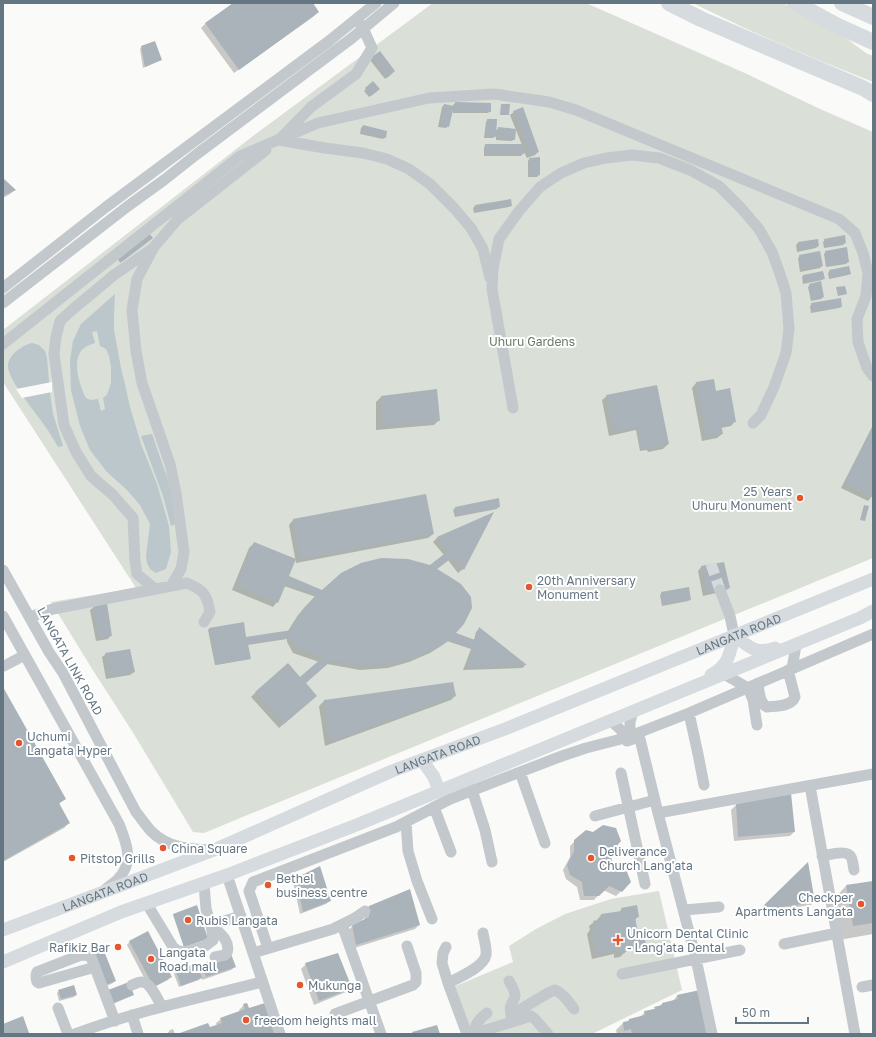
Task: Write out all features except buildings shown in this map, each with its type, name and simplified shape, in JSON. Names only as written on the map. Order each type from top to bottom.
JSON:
[{"type":"highway","points":[[669,3],[873,94]]},
{"type":"highway","points":[[795,3],[838,26],[873,42]]},
{"type":"highway","points":[[842,3],[873,17]]},
{"type":"highway","points":[[838,26],[873,48]]},
{"type":"main road","name":"LANGATA ROAD","points":[[3,930],[214,850],[392,771],[506,729],[873,579]]},
{"type":"main road","points":[[3,962],[121,912],[204,884],[354,826],[667,698],[860,618],[873,611]]},
{"type":"main road","points":[[667,698],[716,672],[722,667],[728,660],[734,636],[749,647],[758,651],[763,651],[860,618]]},
{"type":"main road","points":[[422,760],[434,777],[439,791]]},
{"type":"street","points":[[3,288],[100,211],[328,41],[376,3]]},
{"type":"street","points":[[3,303],[394,3]]},
{"type":"street","points":[[171,586],[181,569],[184,552],[176,493],[170,464],[142,384],[136,351],[132,310],[137,279],[154,247],[177,220],[279,140],[311,107],[356,74],[372,48],[363,28],[356,18]]},
{"type":"street","points":[[3,344],[240,156],[318,123],[430,98],[494,94],[549,102],[576,110],[839,219],[855,233],[863,253],[868,273],[866,296],[857,320],[858,342],[867,368],[873,376]]},
{"type":"street","points":[[255,96],[262,105]]},
{"type":"street","points":[[279,140],[363,153],[387,159],[409,169],[430,184],[454,208],[471,228],[483,249],[492,289],[513,408]]},
{"type":"street","points":[[492,289],[493,269],[499,239],[519,211],[540,187],[561,173],[584,163],[606,158],[632,155],[659,158],[690,170],[719,186],[759,229],[772,252],[786,293],[789,329],[786,353],[774,387],[761,415],[753,423]]},
{"type":"street","points":[[154,247],[114,275],[60,321],[54,354],[64,425],[76,452],[91,476],[113,495],[133,518],[134,561],[137,574],[155,589]]},
{"type":"street","name":"LANGATA LINK ROAD","points":[[3,570],[49,652],[63,673],[136,812],[152,832],[163,841],[176,846],[192,849],[214,850]]},
{"type":"street","points":[[30,617],[53,609],[187,583],[196,587],[205,595],[208,601],[210,612],[204,622]]},
{"type":"street","points":[[720,590],[730,616],[734,636]]},
{"type":"street","points":[[3,616],[119,824],[128,849],[127,864],[118,879],[103,892]]},
{"type":"street","points":[[268,948],[249,891],[253,882],[406,822],[450,798],[586,748],[632,738],[873,634]]},
{"type":"street","points":[[724,674],[753,685],[764,706],[766,707],[789,704],[795,697],[790,669],[796,644]]},
{"type":"street","points":[[4,666],[25,654]]},
{"type":"street","points":[[753,685],[753,700],[757,725]]},
{"type":"street","points":[[633,711],[630,722],[632,738],[655,800],[696,959],[712,1034]]},
{"type":"street","points":[[689,713],[704,785]]},
{"type":"street","points":[[611,721],[632,738]]},
{"type":"street","points":[[520,772],[545,843]]},
{"type":"street","points":[[621,773],[645,884]]},
{"type":"street","points":[[658,813],[873,774]]},
{"type":"street","points":[[810,786],[837,933],[852,1033]]},
{"type":"street","points":[[472,790],[485,830],[492,862]]},
{"type":"street","points":[[595,816],[655,800]]},
{"type":"street","points":[[434,807],[451,852]]},
{"type":"street","points":[[406,822],[408,852],[417,881],[432,919]]},
{"type":"street","points":[[354,826],[359,841]]},
{"type":"street","points":[[822,856],[839,853],[849,854],[854,870]]},
{"type":"street","points":[[227,875],[280,1034]]},
{"type":"street","points":[[146,904],[173,947],[178,951],[185,952],[205,946],[213,940],[211,925],[206,909],[204,884]]},
{"type":"street","points":[[684,910],[719,907]]},
{"type":"street","points":[[253,953],[334,929],[342,926],[365,912]]},
{"type":"street","points":[[211,925],[241,916]]},
{"type":"street","points":[[211,925],[226,940],[228,946],[227,953],[215,957]]},
{"type":"street","points":[[342,926],[381,1034]]},
{"type":"street","points":[[448,983],[479,966],[486,957],[483,933]]},
{"type":"street","points":[[784,944],[837,933]]},
{"type":"street","points":[[335,1014],[369,1000],[413,985],[416,982],[416,972],[407,946]]},
{"type":"street","points":[[446,947],[442,963],[448,983],[472,1034]]},
{"type":"street","points":[[622,974],[740,950]]},
{"type":"street","points":[[94,968],[39,983],[35,977],[37,972],[81,955],[91,957],[115,1021]]},
{"type":"street","points":[[132,985],[140,981],[146,982],[150,986],[162,1007]]},
{"type":"street","points":[[509,981],[515,994],[510,1006],[512,1018]]},
{"type":"street","points":[[75,1034],[132,1015],[262,982]]},
{"type":"street","points":[[472,1034],[512,1018],[548,993],[555,990],[561,992],[574,1009]]},
{"type":"street","points":[[58,1008],[68,1034]]},
{"type":"street","points":[[472,1034],[480,1018],[487,1013]]},
{"type":"street","points":[[132,1015],[138,1034]]},
{"type":"street","points":[[512,1018],[531,1016],[548,1034]]},
{"type":"green space","name":"Uhuru Gardens","points":[[433,3],[586,3],[747,74],[820,109],[873,132],[873,558],[204,833],[193,832],[51,602],[136,588],[3,382],[3,330],[253,136]]},
{"type":"green space","points":[[693,3],[783,3],[835,30],[866,53],[873,56],[873,82],[782,45]]},
{"type":"green space","points":[[659,891],[682,990],[592,1034],[462,1034],[446,990],[513,962],[509,946],[536,929],[565,914],[611,899]]},
{"type":"shaded area","points":[[115,294],[114,330],[130,407],[141,444],[157,484],[169,526],[171,552],[166,569],[156,573],[150,569],[146,556],[150,524],[140,505],[127,490],[107,472],[90,450],[80,426],[71,390],[70,360],[73,341],[81,324]],"holes":[[[97,331],[100,346],[106,349],[111,366],[111,383],[107,395],[103,398],[105,409],[101,411],[98,399],[91,400],[86,398],[81,388],[77,368],[78,356],[81,351],[87,346],[95,343],[92,332]]]},
{"type":"shaded area","points":[[32,343],[39,345],[45,351],[53,414],[63,446],[58,447],[17,387],[9,371],[8,365],[11,357],[21,348]]},
{"type":"shaded area","points":[[152,434],[171,489],[176,524],[171,526],[163,496],[141,436]]},
{"type":"pier","points":[[52,382],[52,392],[22,398],[16,389]]},
{"type":"tunnel","points":[[711,564],[720,590]]},
{"type":"place","name":"25 Years Uhuru Monument","points":[[800,498]]},
{"type":"place","name":"20th Anniversary Monument","points":[[529,587]]},
{"type":"place","name":"Uchumi Langata Hyper","points":[[19,743]]},
{"type":"place","name":"China Square","points":[[163,848]]},
{"type":"place","name":"Pitstop Grills","points":[[72,858]]},
{"type":"place","name":"Deliverance Church Lang'ata","points":[[591,858]]},
{"type":"place","name":"Bethel business centre","points":[[268,885]]},
{"type":"place","name":"Checkper Apartments Langata","points":[[861,904]]},
{"type":"place","name":"Rubis Langata","points":[[188,920]]},
{"type":"place","name":"Unicorn Dental Clinic - Lang'ata Dental","points":[[618,940]]},
{"type":"place","name":"Rafikiz Bar","points":[[118,947]]},
{"type":"place","name":"Langata Road mall","points":[[151,959]]},
{"type":"place","name":"Mukunga","points":[[300,985]]},
{"type":"place","name":"freedom heights mall","points":[[246,1020]]}]
